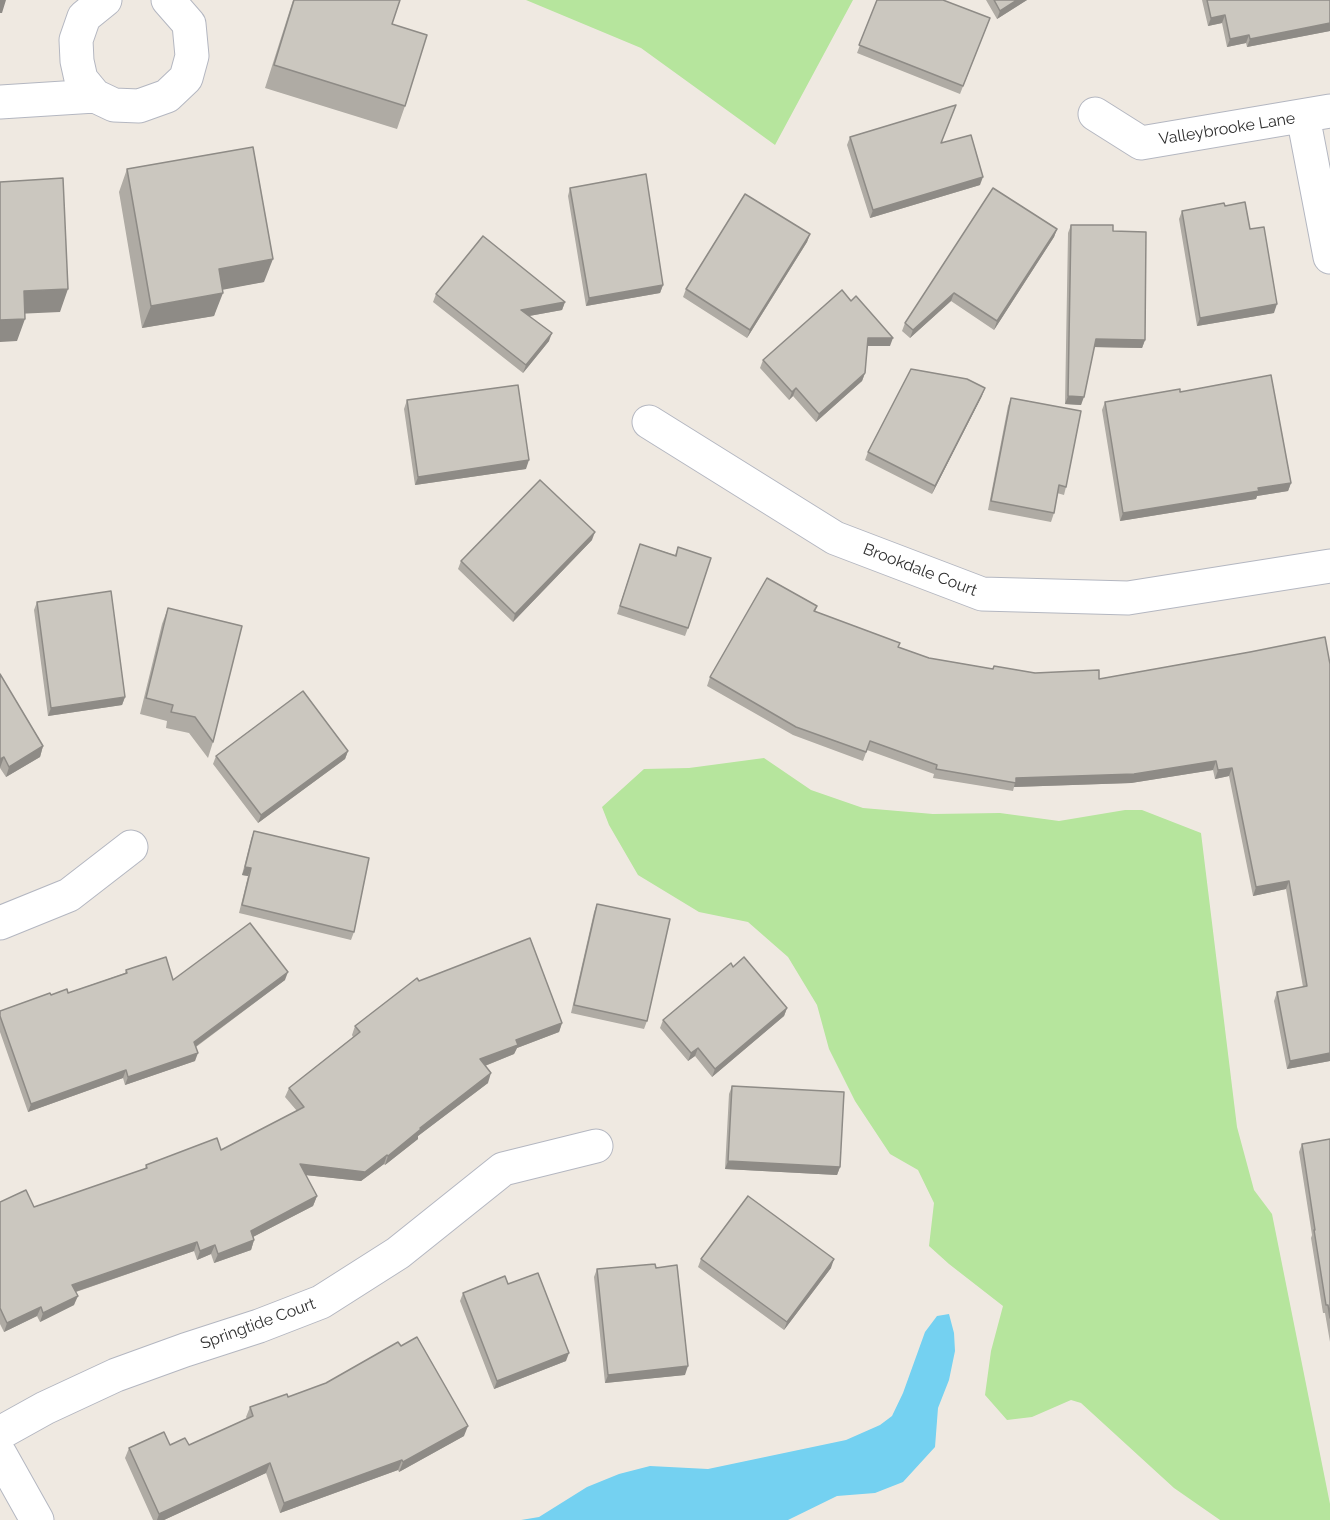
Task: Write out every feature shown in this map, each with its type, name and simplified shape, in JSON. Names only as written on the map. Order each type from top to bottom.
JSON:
[{"type":"street","points":[[105,0],[84,17],[76,40],[81,79],[95,96],[114,105],[139,106],[167,96],[186,78],[192,56],[189,24],[168,0]]},
{"type":"street","points":[[0,102],[95,96]]},
{"type":"street","name":"Valleybrooke Lane","points":[[1095,114],[1141,143],[1317,114]]},
{"type":"street","points":[[1317,114],[1330,257]]},
{"type":"street","name":"Brookdale Court","points":[[649,422],[835,538],[982,594],[1128,598],[1330,566]]},
{"type":"street","points":[[0,923],[69,895],[131,847]]},
{"type":"street","name":"Springtide Court","points":[[0,1433],[45,1408],[116,1375],[259,1326],[321,1302],[398,1254],[503,1169],[596,1146]]},
{"type":"street","points":[[0,1454],[37,1520]]},
{"type":"green space","points":[[526,0],[853,0],[775,145],[641,48]]},
{"type":"green space","points":[[764,758],[811,790],[863,808],[933,814],[1000,813],[1059,821],[1125,810],[1142,810],[1201,833],[1237,1127],[1254,1190],[1272,1214],[1330,1504],[1330,1520],[1220,1520],[1174,1488],[1081,1403],[1071,1400],[1032,1417],[1007,1420],[985,1395],[991,1351],[1003,1306],[929,1246],[934,1203],[918,1170],[890,1154],[855,1101],[829,1049],[817,1005],[788,957],[748,922],[699,912],[638,875],[609,825],[602,807],[644,769],[689,768]]},
{"type":"water","points":[[949,1314],[954,1333],[955,1351],[949,1380],[938,1408],[935,1447],[903,1482],[875,1493],[837,1496],[788,1520],[521,1520],[539,1517],[587,1487],[619,1474],[650,1466],[708,1469],[846,1440],[880,1425],[892,1416],[903,1393],[925,1332],[937,1316]]},
{"type":"building","points":[[294,0],[400,0],[392,24],[427,35],[405,106],[274,65]]},
{"type":"building","points":[[877,0],[943,0],[990,18],[963,86],[859,45]]},
{"type":"building","points":[[994,0],[1017,0],[1000,11]]},
{"type":"building","points":[[1207,0],[1330,0],[1330,23],[1250,39],[1249,35],[1230,39],[1225,15],[1211,18]]},
{"type":"building","points":[[956,105],[941,143],[971,135],[983,177],[873,210],[850,137]]},
{"type":"building","points":[[253,147],[273,259],[219,269],[223,293],[151,306],[127,169]]},
{"type":"building","points":[[646,174],[663,285],[589,298],[570,188]]},
{"type":"building","points":[[63,178],[68,289],[24,291],[25,319],[0,320],[0,182]]},
{"type":"building","points":[[993,188],[1057,229],[997,321],[954,293],[913,330],[905,323]]},
{"type":"building","points":[[745,194],[810,234],[750,330],[686,289]]},
{"type":"building","points":[[1245,202],[1250,229],[1264,227],[1277,304],[1200,318],[1182,211],[1224,203],[1225,206]]},
{"type":"building","points":[[1071,225],[1113,225],[1113,231],[1146,232],[1145,340],[1096,339],[1084,397],[1068,396]]},
{"type":"building","points":[[483,236],[565,302],[521,310],[552,333],[526,365],[436,294]]},
{"type":"building","points":[[842,290],[851,301],[856,296],[893,338],[868,338],[865,373],[819,414],[796,388],[792,392],[763,360]]},
{"type":"building","points":[[911,369],[967,379],[985,388],[935,486],[868,452]]},
{"type":"building","points":[[1271,375],[1291,483],[1258,488],[1259,491],[1123,513],[1105,402],[1180,389],[1180,392]]},
{"type":"building","points":[[518,385],[529,460],[418,477],[407,400]]},
{"type":"building","points":[[1011,398],[1081,411],[1066,487],[1059,485],[1054,513],[991,501]]},
{"type":"building","points":[[540,480],[595,532],[515,614],[461,561]]},
{"type":"building","points":[[640,544],[676,556],[678,547],[711,558],[688,628],[620,606]]},
{"type":"building","points":[[767,578],[817,606],[814,611],[900,643],[898,647],[929,658],[993,669],[994,666],[1035,673],[1099,670],[1099,679],[1325,637],[1330,664],[1330,1053],[1290,1061],[1277,992],[1307,986],[1289,881],[1256,887],[1232,768],[1218,770],[1216,761],[1134,774],[1016,778],[1016,783],[936,769],[937,765],[870,741],[866,752],[796,727],[710,677]]},
{"type":"building","points":[[111,591],[125,697],[51,708],[37,602]]},
{"type":"building","points":[[168,608],[242,626],[213,742],[195,717],[171,712],[173,705],[146,698]]},
{"type":"building","points":[[0,674],[43,746],[9,767],[4,757],[0,759]]},
{"type":"building","points":[[303,691],[348,751],[261,815],[216,756]]},
{"type":"building","points":[[254,831],[369,858],[354,932],[242,905],[251,868],[245,867]]},
{"type":"building","points":[[597,904],[670,919],[647,1021],[574,1005]]},
{"type":"building","points":[[250,923],[288,972],[194,1042],[198,1053],[128,1077],[126,1070],[31,1104],[0,1011],[50,993],[51,995],[67,989],[68,993],[166,957],[173,980]]},
{"type":"building","points":[[530,938],[562,1023],[516,1040],[518,1045],[480,1059],[491,1073],[388,1156],[365,1172],[300,1164],[317,1196],[251,1231],[254,1240],[218,1254],[215,1245],[200,1251],[197,1242],[72,1285],[78,1296],[43,1313],[41,1307],[7,1323],[0,1308],[0,1202],[26,1190],[34,1207],[147,1168],[146,1165],[217,1138],[221,1150],[304,1107],[289,1088],[360,1032],[355,1026],[417,978],[419,981]]},
{"type":"building","points":[[744,957],[787,1008],[715,1069],[698,1048],[691,1053],[663,1020],[731,963],[733,967]]},
{"type":"building","points":[[732,1086],[844,1092],[840,1167],[728,1161]]},
{"type":"building","points":[[1330,1139],[1330,1318],[1328,1305],[1326,1305],[1302,1144]]},
{"type":"building","points":[[748,1196],[834,1259],[787,1322],[701,1259]]},
{"type":"building","points":[[655,1264],[656,1268],[677,1265],[688,1366],[608,1375],[597,1269]]},
{"type":"building","points":[[538,1273],[569,1353],[497,1381],[463,1293],[505,1276],[508,1284]]},
{"type":"building","points":[[417,1337],[468,1426],[403,1462],[402,1460],[284,1503],[270,1463],[159,1514],[129,1448],[164,1432],[170,1445],[185,1438],[189,1445],[253,1416],[250,1407],[287,1394],[288,1397],[326,1383],[398,1342],[401,1346]]}]
